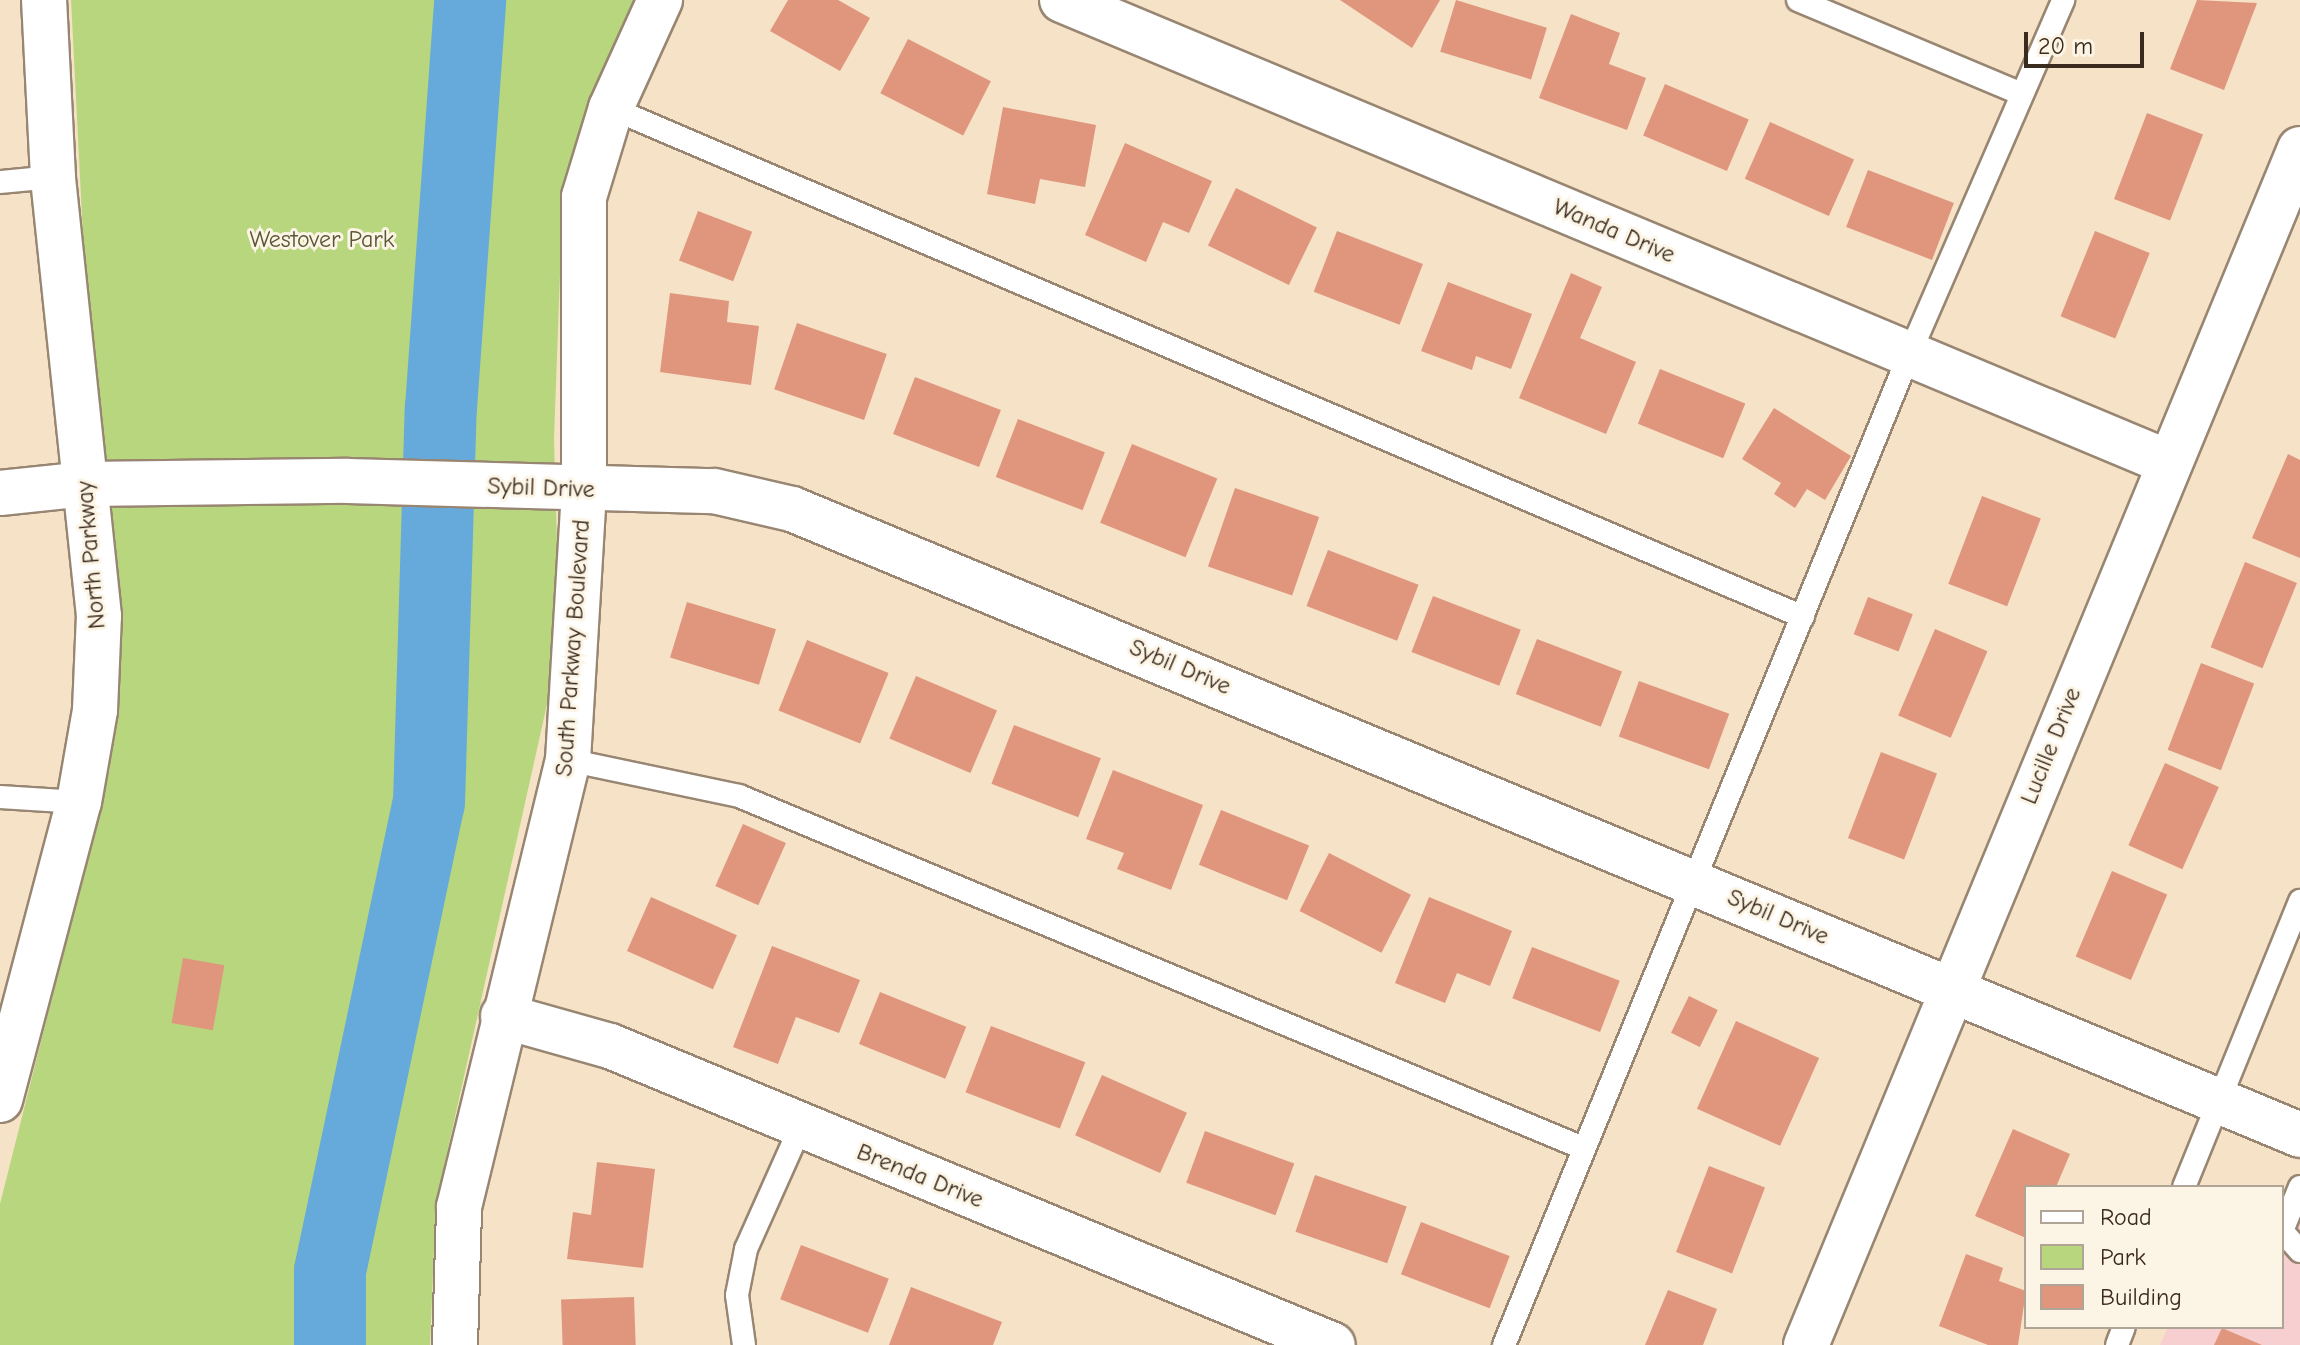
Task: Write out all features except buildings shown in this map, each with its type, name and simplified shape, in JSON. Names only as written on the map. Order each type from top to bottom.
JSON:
[{"type":"street","name":"North Parkway","points":[[0,1100],[79,802],[95,710],[99,616],[53,177],[44,0]]},
{"type":"street","name":"South Parkway Boulevard","points":[[455,1345],[459,1207],[503,1016],[568,760],[565,490],[584,197],[611,108],[660,0]]},
{"type":"street","name":"Wanda Drive","points":[[1062,0],[2167,462]]},
{"type":"street","name":"Lucille Drive","points":[[1806,1345],[2167,462],[2300,149]]},
{"type":"street","name":"Sybil Drive","points":[[0,493],[85,484],[357,482],[565,490],[714,491],[792,509],[2300,1135]]},
{"type":"street","name":"Brenda Drive","points":[[503,1016],[610,1046],[800,1128],[1333,1345]]},
{"type":"lane","points":[[1798,0],[2022,94]]},
{"type":"lane","points":[[1504,1345],[1909,355],[2063,0]]},
{"type":"lane","points":[[611,108],[1803,617]]},
{"type":"lane","points":[[0,182],[53,177]]},
{"type":"lane","points":[[568,760],[739,796],[1583,1148]]},
{"type":"lane","points":[[0,797],[79,802]]},
{"type":"lane","points":[[2185,1185],[2300,901]]},
{"type":"lane","points":[[744,1345],[737,1295],[746,1249],[800,1128]]},
{"type":"lane","points":[[2284,1226],[2300,1187]]},
{"type":"lane","points":[[2284,1233],[2300,1251]]},
{"type":"shaded area","points":[[2284,1195],[2300,1202],[2300,1345],[2160,1345],[2167,1329],[2284,1329]]},
{"type":"green space","name":"Westover Park","points":[[71,0],[636,0],[563,192],[554,439],[560,646],[436,1202],[430,1345],[0,1345],[0,1204],[110,768]]},
{"type":"waterway","points":[[330,1345],[330,1271],[429,803],[441,408],[470,0]]}]
